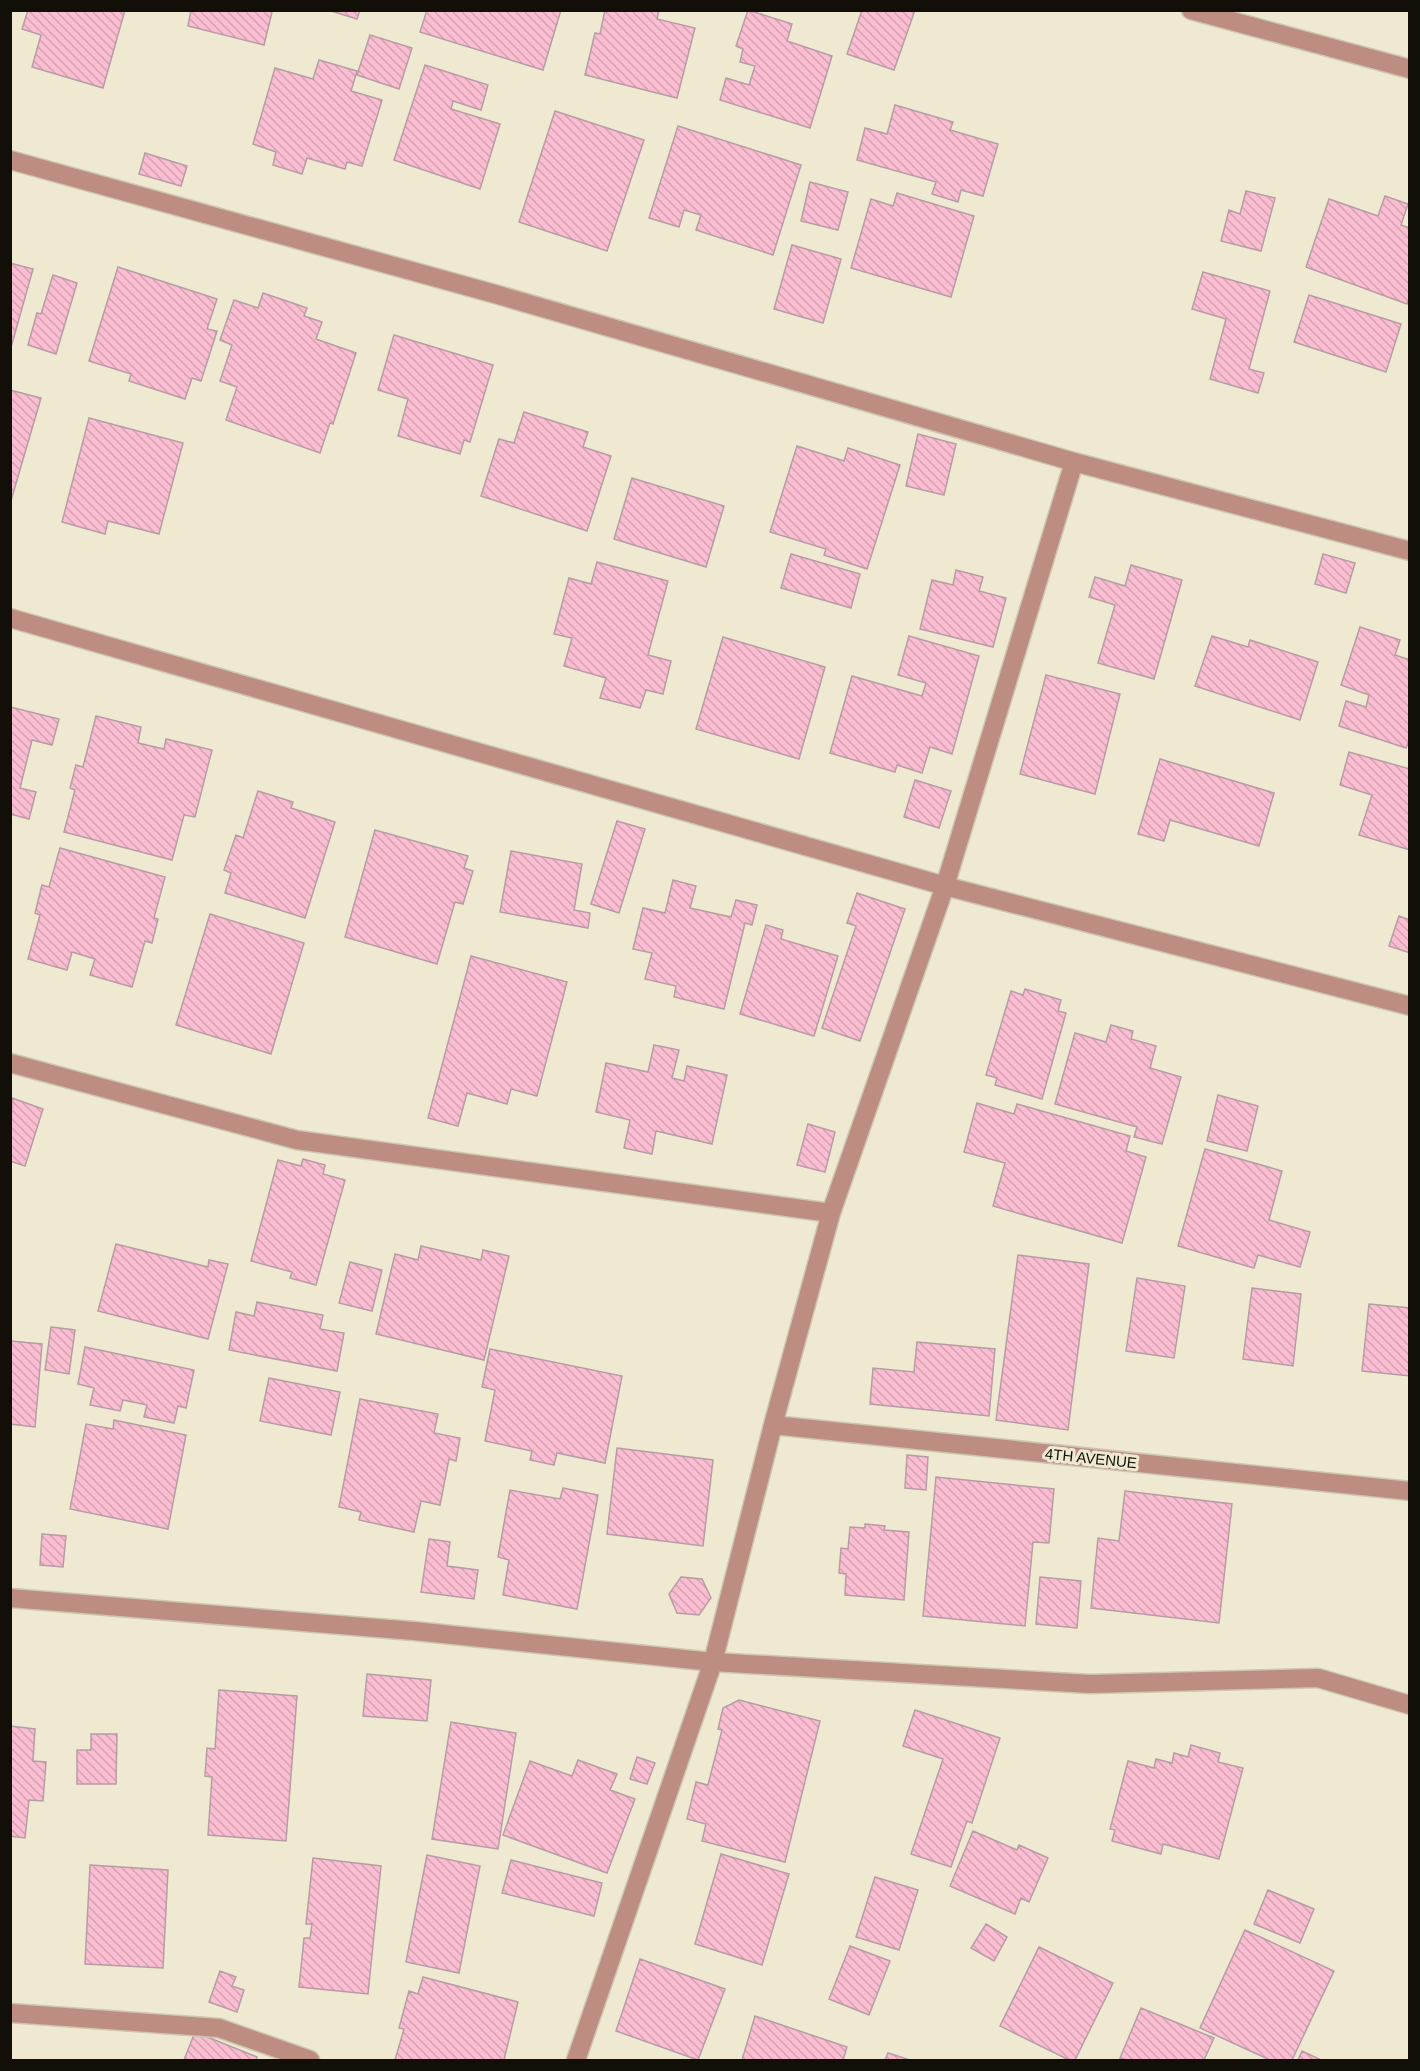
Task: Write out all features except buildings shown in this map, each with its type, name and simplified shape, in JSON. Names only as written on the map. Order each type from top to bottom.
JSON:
[{"type":"street","points":[[1191,10],[1410,69]]},
{"type":"street","points":[[10,160],[483,291],[1074,462],[1410,551]]},
{"type":"street","points":[[576,2061],[714,1662],[773,1425],[831,1213],[945,886],[1074,462]]},
{"type":"street","points":[[10,618],[945,886],[1410,1006]]},
{"type":"street","points":[[10,1063],[297,1140],[831,1213]]},
{"type":"street","name":"4TH AVENUE","points":[[773,1425],[1410,1491]]},
{"type":"street","points":[[10,1598],[414,1631],[714,1662],[1090,1684],[1318,1678],[1410,1705]]},
{"type":"street","points":[[10,2013],[219,2028],[310,2061]]}]
